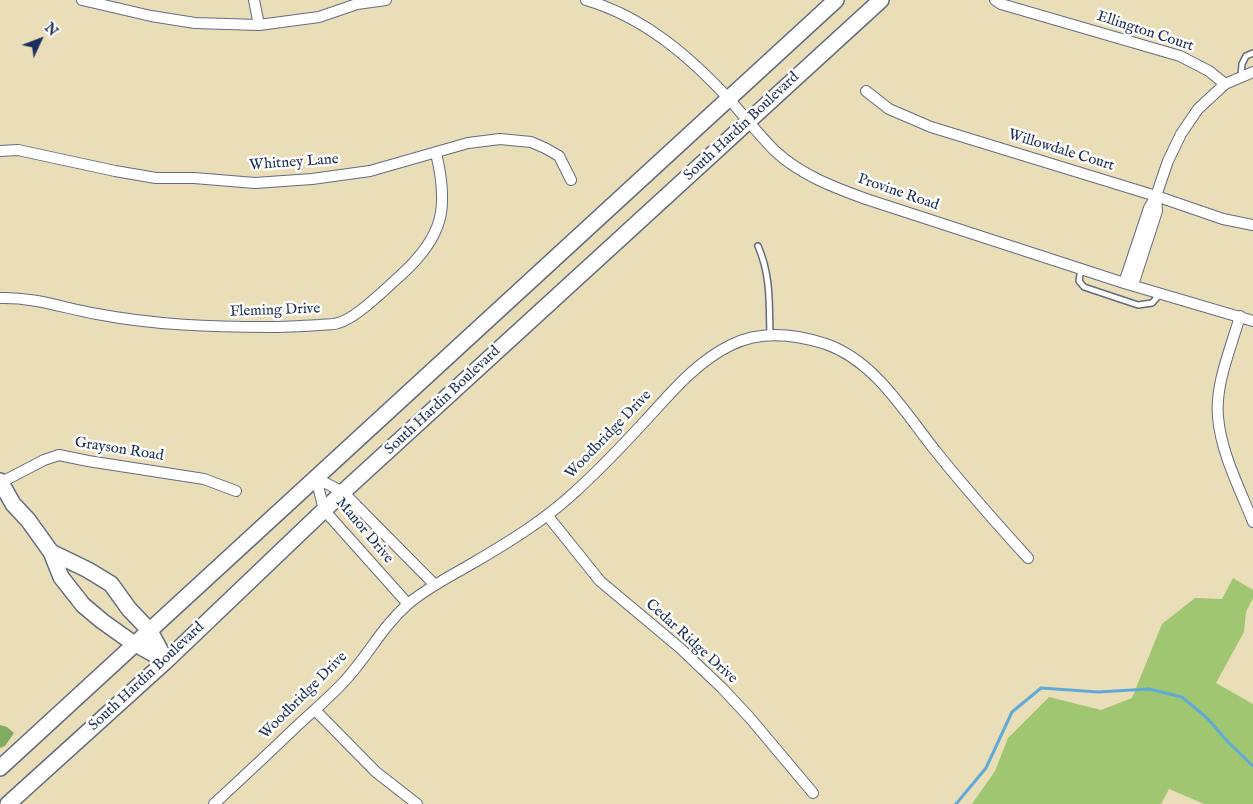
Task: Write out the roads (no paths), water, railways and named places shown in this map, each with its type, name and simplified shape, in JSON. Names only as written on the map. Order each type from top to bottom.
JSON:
[{"type":"main road","name":"South Hardin Boulevard","points":[[0,768],[836,0]]},
{"type":"main road","name":"South Hardin Boulevard","points":[[8,804],[166,661],[324,510],[881,0]]},
{"type":"main road","points":[[0,482],[12,504],[28,520],[51,552],[61,577],[83,605],[135,644],[166,661]]},
{"type":"main road","points":[[51,552],[88,570],[111,584],[150,631],[166,661]]},
{"type":"street","points":[[82,0],[186,22],[258,25],[319,17],[357,4],[386,0]]},
{"type":"street","points":[[254,0],[258,25]]},
{"type":"street","name":"Provine Road","points":[[586,0],[618,12],[650,29],[696,65],[775,151],[797,168],[825,184],[1081,269],[1253,321]]},
{"type":"street","name":"Ellington Court","points":[[995,0],[1001,4],[1180,56],[1209,71],[1225,84]]},
{"type":"street","points":[[1128,284],[1149,208],[1156,196],[1168,161],[1181,134],[1198,109],[1225,84],[1253,72]]},
{"type":"street","name":"Willowdale Court","points":[[866,92],[890,109],[931,127],[1156,196],[1222,219],[1253,225]]},
{"type":"street","name":"Whitney Lane","points":[[0,151],[18,150],[156,178],[194,178],[255,182],[312,179],[370,171],[468,143],[500,138],[531,142],[559,156],[571,180]]},
{"type":"street","name":"Fleming Drive","points":[[0,298],[21,297],[95,314],[145,322],[211,327],[294,327],[338,323],[351,317],[377,296],[411,265],[429,244],[439,226],[442,212],[442,175],[436,153]]},
{"type":"street","points":[[1240,316],[1221,380],[1218,416],[1221,436],[1229,461],[1253,522]]},
{"type":"street","name":"Woodbridge Drive","points":[[214,804],[350,675],[377,637],[408,604],[434,584],[502,546],[574,494],[613,456],[668,396],[709,358],[740,341],[770,335],[810,339],[829,345],[863,365],[894,398],[992,520],[1028,558]]},
{"type":"street","name":"Grayson Road","points":[[0,482],[44,460],[59,455],[204,479],[236,491]]},
{"type":"street","name":"Manor Drive","points":[[316,478],[344,492],[434,584]]},
{"type":"street","name":"Manor Drive","points":[[316,478],[324,510],[408,604]]},
{"type":"street","name":"Cedar Ridge Drive","points":[[547,514],[600,581],[680,648],[722,688],[750,718],[813,793]]},
{"type":"street","points":[[315,710],[376,772],[417,804]]},
{"type":"lane","points":[[1240,77],[1242,64],[1246,56],[1253,53]]},
{"type":"lane","points":[[758,246],[768,274],[770,335]]},
{"type":"lane","points":[[1081,269],[1079,281],[1084,287],[1138,305],[1152,303],[1161,293]]},
{"type":"waterway","points":[[956,804],[986,768],[1012,712],[1041,688],[1098,692],[1149,689],[1182,697],[1207,718],[1253,766]]}]
